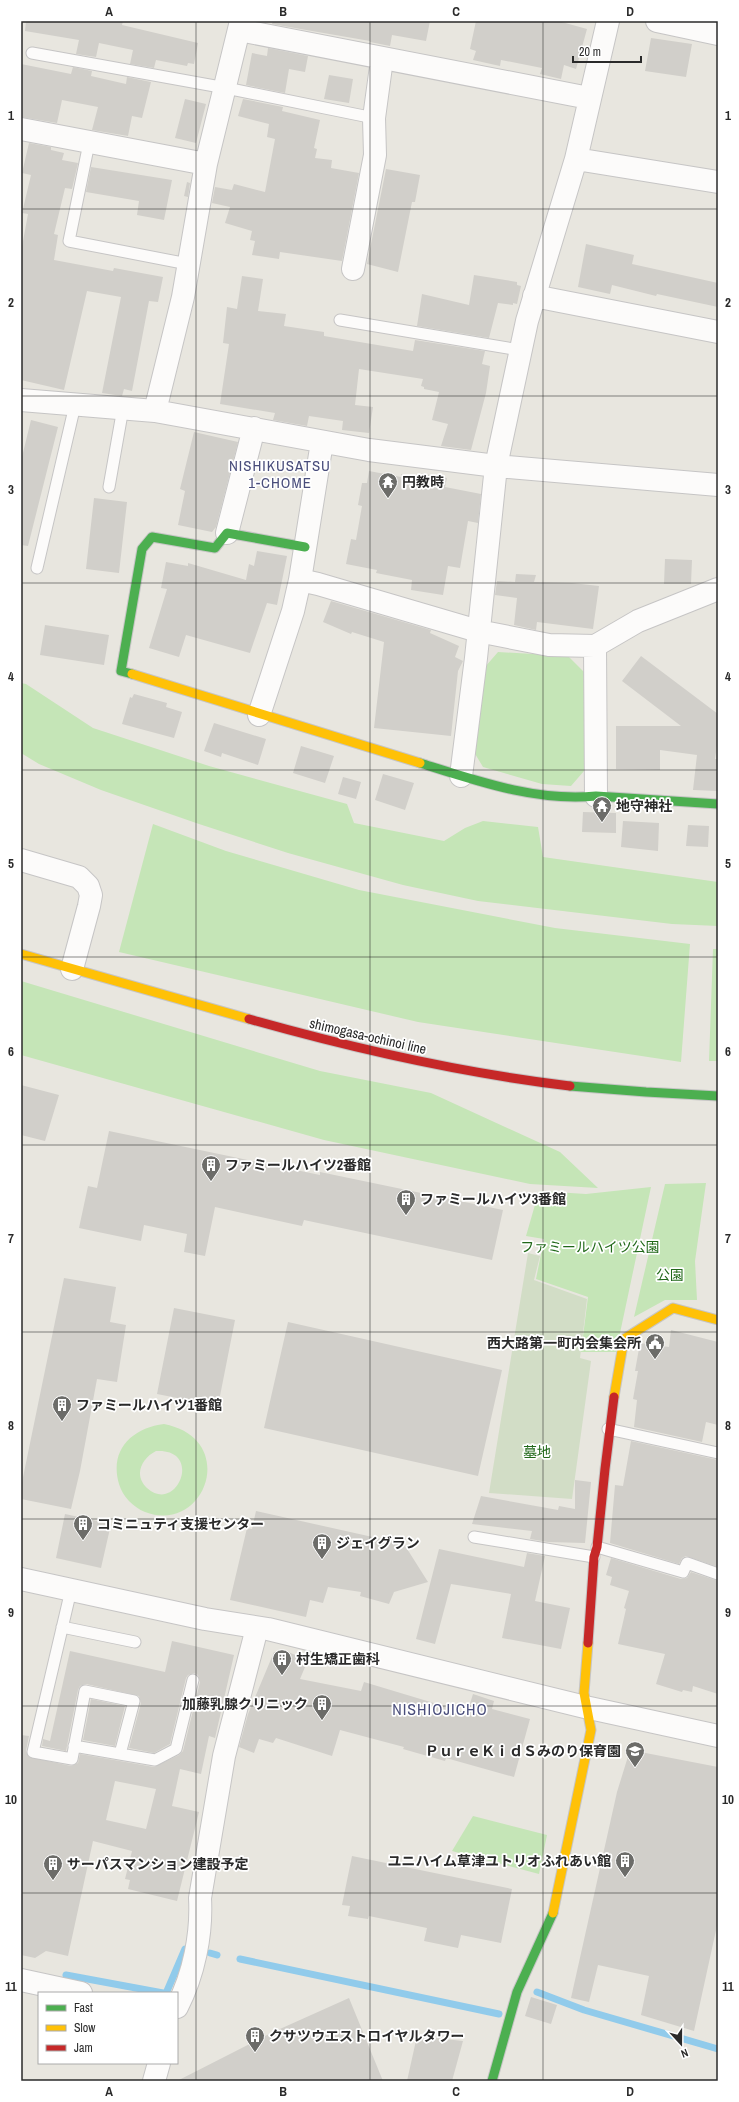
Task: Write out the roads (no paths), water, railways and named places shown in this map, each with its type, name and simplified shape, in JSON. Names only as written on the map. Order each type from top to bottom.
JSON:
[{"type":"street","points":[[461,776],[496,466],[520,350],[534,296],[576,159],[608,21]]},
{"type":"street","points":[[657,21],[718,34]]},
{"type":"street","points":[[155,411],[183,297],[206,164],[226,88],[240,26],[382,59],[589,98]]},
{"type":"street","points":[[353,269],[374,155],[374,118],[382,59]]},
{"type":"street","points":[[21,129],[206,164]]},
{"type":"street","points":[[576,159],[718,182]]},
{"type":"street","points":[[534,296],[718,332]]},
{"type":"street","points":[[21,400],[155,411],[369,450],[496,466],[718,485]]},
{"type":"street","points":[[254,428],[227,533],[215,548],[152,537],[142,550],[120,671],[259,715],[346,739],[461,776],[537,794],[583,801],[718,804]]},
{"type":"street","points":[[259,715],[293,611],[300,580],[322,442]]},
{"type":"street","points":[[227,533],[305,547]]},
{"type":"street","points":[[300,580],[478,631],[548,646],[595,646],[638,621],[718,589]]},
{"type":"street","points":[[583,801],[595,646]]},
{"type":"street","points":[[21,860],[79,877],[88,886],[91,895],[90,906],[72,969]]},
{"type":"street","name":"shimogasa-ochinoi line","points":[[21,954],[317,1040],[431,1065],[535,1082],[587,1088],[666,1095],[718,1096]]},
{"type":"street","points":[[492,2081],[517,1992],[552,1913],[591,1730],[585,1707],[584,1693],[595,1552],[601,1482],[608,1429],[624,1340],[664,1312],[673,1308],[718,1320]]},
{"type":"street","points":[[21,1579],[205,1619],[268,1629],[585,1707],[718,1736]]},
{"type":"street","points":[[178,2005],[184,1992],[198,1942],[201,1917],[200,1898],[224,1756],[257,1628]]},
{"type":"street","points":[[21,1980],[76,1992]]},
{"type":"street","points":[[154,2081],[159,2064]]},
{"type":"lane","points":[[32,53],[226,88],[374,118]]},
{"type":"lane","points":[[89,142],[69,241],[188,264]]},
{"type":"lane","points":[[340,320],[520,350]]},
{"type":"lane","points":[[37,568],[75,405]]},
{"type":"lane","points":[[109,488],[123,408]]},
{"type":"lane","points":[[608,1429],[718,1453]]},
{"type":"lane","points":[[474,1537],[595,1552],[683,1572],[687,1563],[718,1574]]},
{"type":"lane","points":[[71,1590],[34,1752],[72,1758],[85,1690],[134,1701],[120,1754]]},
{"type":"lane","points":[[62,1627],[135,1642]]},
{"type":"lane","points":[[74,1746],[155,1760],[176,1749],[193,1680]]},
{"type":"waterway","points":[[166,1992],[185,1949],[188,1949]]},
{"type":"waterway","points":[[210,1953],[217,1955]]},
{"type":"waterway","points":[[240,1959],[499,2014]]},
{"type":"waterway","points":[[66,1975],[158,1992]]},
{"type":"waterway","points":[[537,1992],[584,2010],[718,2049]]},
{"type":"place","name":"円教時","points":[[388,499]]},
{"type":"place","name":"地守神社","points":[[602,823]]},
{"type":"place","name":"ファミールハイツ2番館","points":[[211,1182]]},
{"type":"place","name":"ファミールハイツ3番館","points":[[406,1216]]},
{"type":"place","name":"西大路第一町内会集会所","points":[[655,1360]]},
{"type":"place","name":"ファミールハイツ1番館","points":[[62,1422]]},
{"type":"place","name":"コミニュティ支援センター","points":[[83,1541]]},
{"type":"place","name":"ジェイグラン","points":[[322,1560]]},
{"type":"place","name":"村生矯正歯科","points":[[282,1676]]},
{"type":"place","name":"加藤乳腺クリニック","points":[[322,1721]]},
{"type":"place","name":"ＰｕｒｅＫｉｄＳみのり保育園","points":[[635,1768]]},
{"type":"place","name":"ユニハイム草津ユトリオふれあい館","points":[[625,1878]]},
{"type":"place","name":"サーパスマンション建設予定","points":[[53,1881]]},
{"type":"place","name":"クサツウエストロイヤルタワー","points":[[255,2053]]},
{"type":"district","name":"NISHIKUSATSU 1-CHOME","points":[[280,474]]},
{"type":"district","name":"NISHIOJICHO","points":[[440,1709]]},
{"type":"park label","name":"ファミールハイツ公園","points":[[590,1247]]},
{"type":"park label","name":"公園","points":[[670,1275]]},
{"type":"park label","name":"墓地","points":[[537,1452]]}]
